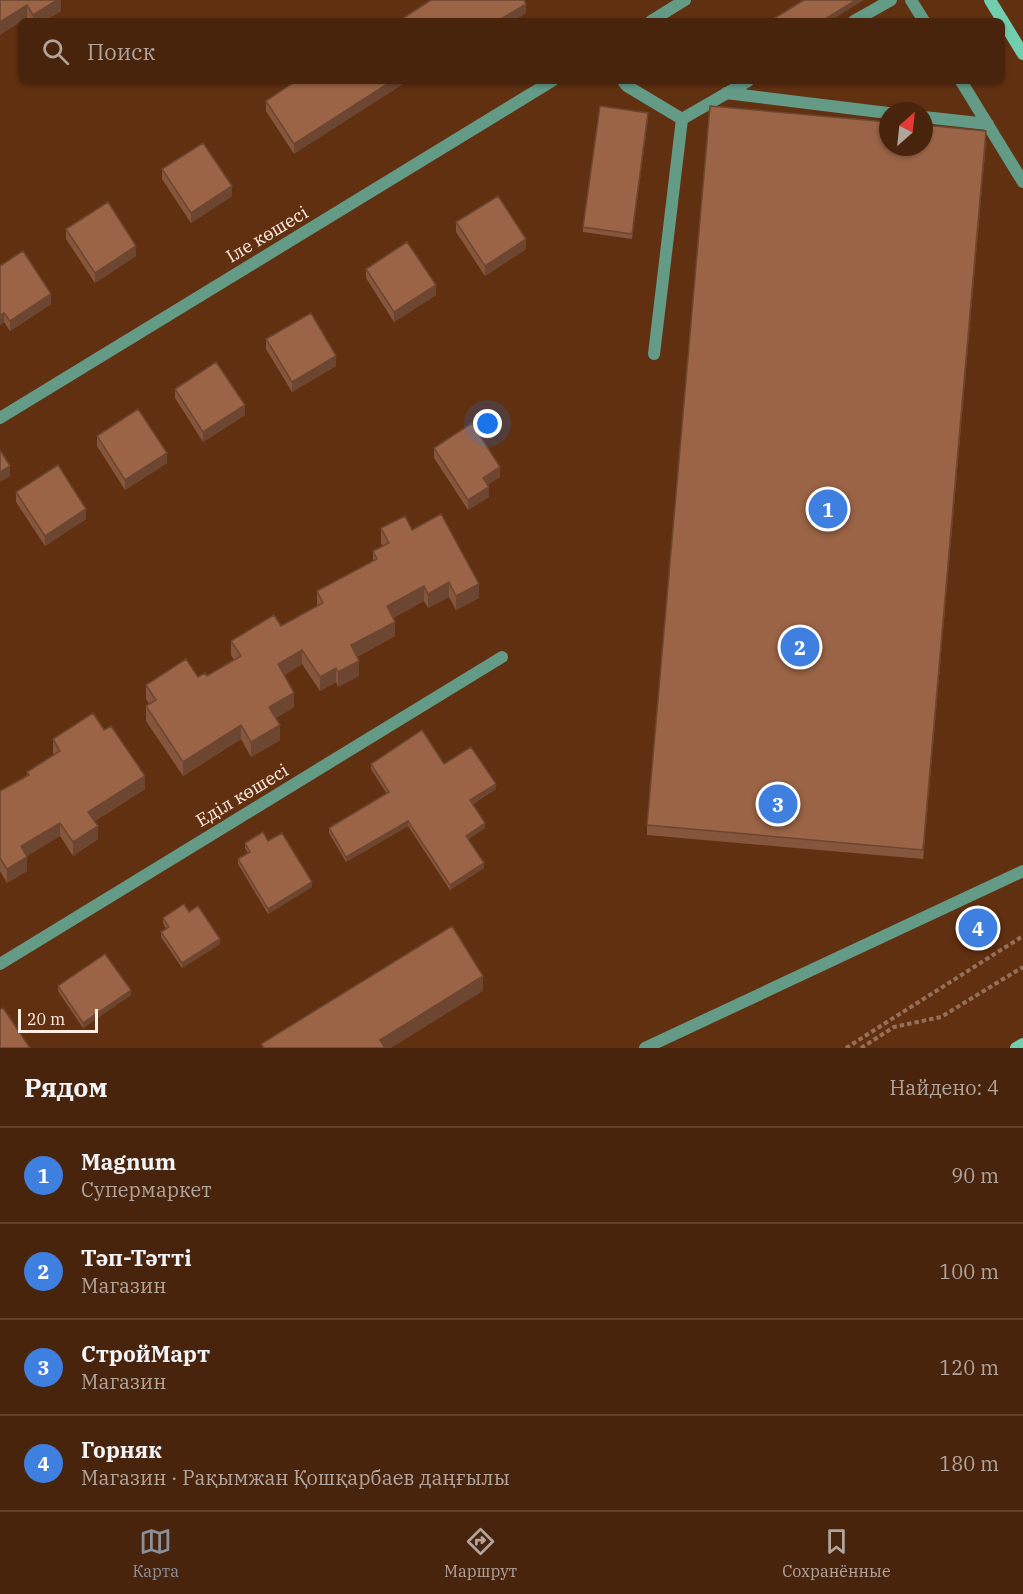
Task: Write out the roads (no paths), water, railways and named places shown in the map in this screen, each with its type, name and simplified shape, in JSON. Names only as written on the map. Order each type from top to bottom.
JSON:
[{"type":"main road","points":[[990,0],[1001,18]]},
{"type":"main road","points":[[1005,25],[1023,54]]},
{"type":"main road","points":[[1016,1048],[1023,1044]]},
{"type":"street","points":[[656,18],[685,0]]},
{"type":"street","points":[[859,18],[891,0]]},
{"type":"street","points":[[911,0],[922,18]]},
{"type":"street","name":"Іле көшесі","points":[[0,418],[547,84]]},
{"type":"street","points":[[625,84],[682,118]]},
{"type":"street","points":[[682,118],[742,84]]},
{"type":"street","points":[[963,84],[1023,182]]},
{"type":"street","points":[[726,93],[879,111]]},
{"type":"street","points":[[654,354],[682,118]]},
{"type":"street","points":[[933,118],[988,124]]},
{"type":"street","name":"Еділ көшесі","points":[[0,964],[502,657]]},
{"type":"street","points":[[645,1048],[1023,871]]},
{"type":"place","name":"Magnum","points":[[828,509]]},
{"type":"place","name":"Тәп-Тәтті","points":[[800,647]]},
{"type":"place","name":"СтройМарт","points":[[778,804]]},
{"type":"place","name":"Горняк","points":[[978,928]]}]
